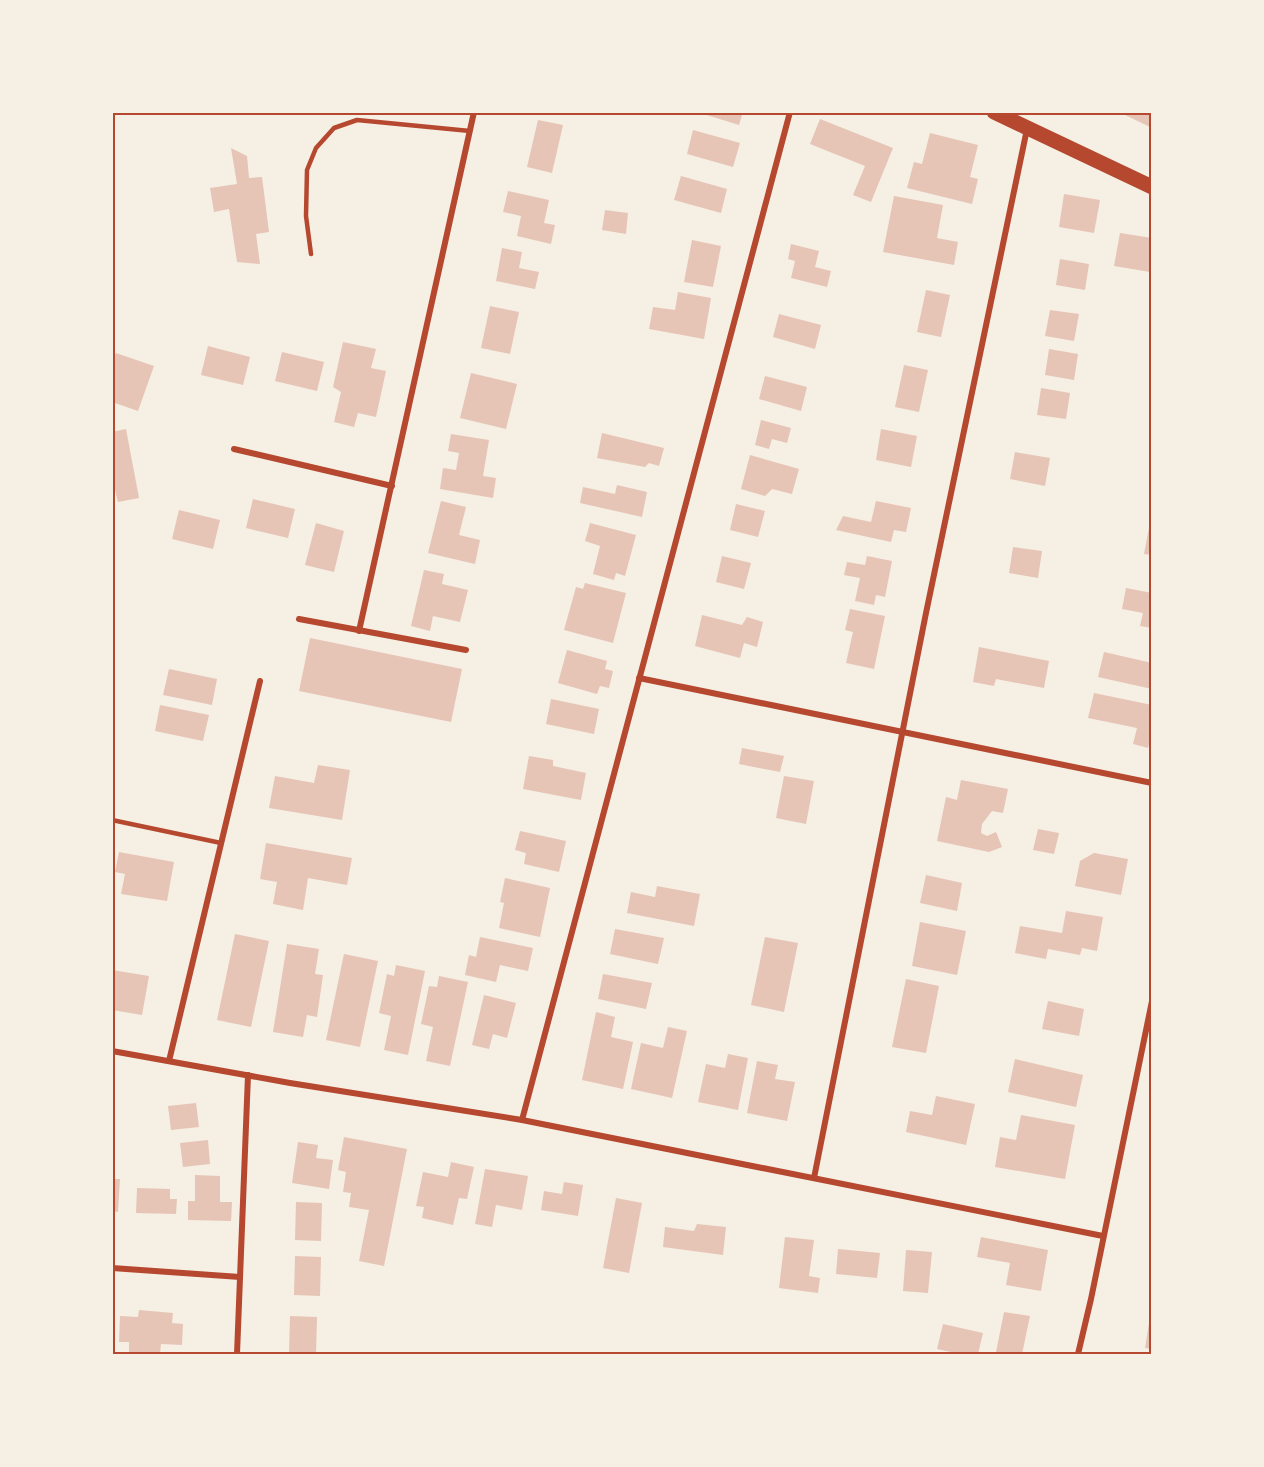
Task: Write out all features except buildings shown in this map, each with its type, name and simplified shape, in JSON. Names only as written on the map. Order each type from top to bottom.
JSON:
[{"type":"main road","points":[[994,112],[1152,187]]},
{"type":"street","points":[[359,631],[474,112]]},
{"type":"street","points":[[522,1120],[704,428],[790,112]]},
{"type":"street","points":[[814,1178],[902,732],[1027,128]]},
{"type":"street","points":[[234,449],[392,486]]},
{"type":"street","points":[[298,619],[466,650]]},
{"type":"street","points":[[639,678],[1152,783]]},
{"type":"street","points":[[169,1062],[260,681]]},
{"type":"street","points":[[1078,1354],[1152,1001]]},
{"type":"street","points":[[112,1051],[522,1120],[1103,1236]]},
{"type":"street","points":[[237,1354],[248,1075]]},
{"type":"street","points":[[112,1268],[240,1277]]},
{"type":"lane","points":[[311,254],[306,216],[307,170],[316,148],[334,128],[357,120],[470,131]]},
{"type":"lane","points":[[112,820],[221,843]]}]
